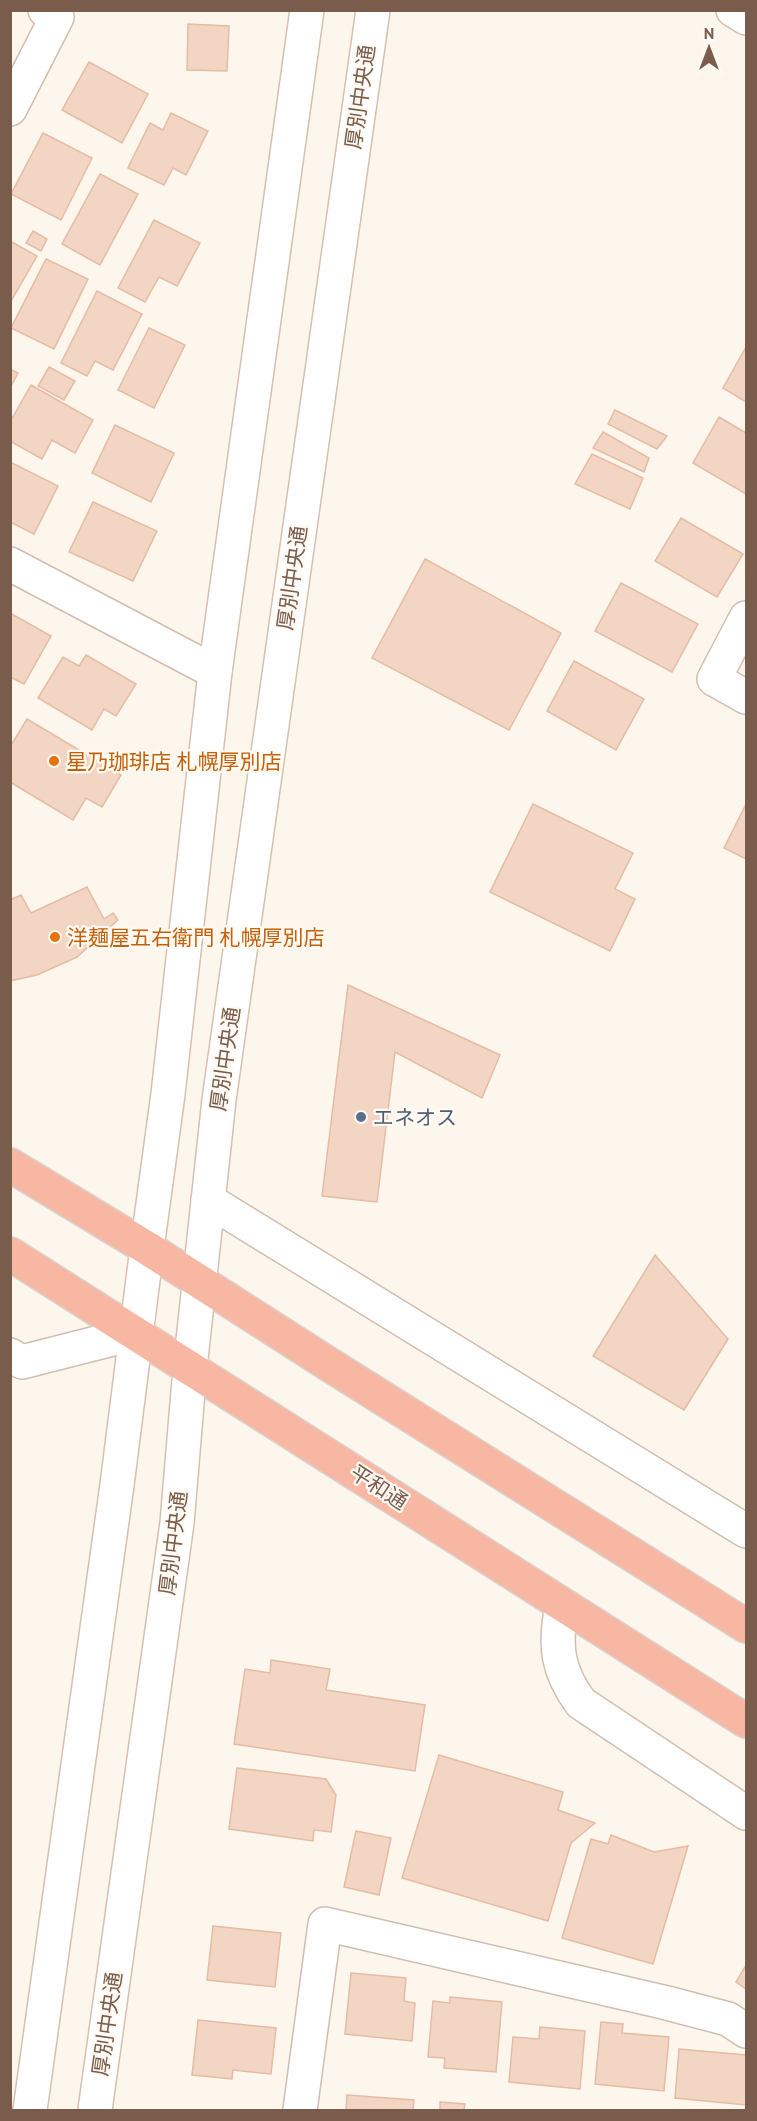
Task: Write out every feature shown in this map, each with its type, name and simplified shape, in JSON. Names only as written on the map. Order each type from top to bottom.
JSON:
[{"type":"highway","points":[[10,1165],[147,1248],[747,1626]]},
{"type":"highway","name":"平和通","points":[[10,1254],[562,1606],[747,1721]]},
{"type":"main road","points":[[10,109],[57,17],[45,10]]},
{"type":"main road","points":[[30,2110],[116,1496],[168,1094],[215,672],[307,10]]},
{"type":"main road","name":"厚別中央通","points":[[95,2110],[175,1535],[190,1368],[219,1100],[373,10]]},
{"type":"main road","points":[[733,10],[747,18]]},
{"type":"main road","points":[[10,564],[215,672]]},
{"type":"main road","points":[[747,618],[714,679],[747,697]]},
{"type":"main road","points":[[208,1200],[747,1531]]},
{"type":"main road","points":[[10,1355],[22,1362],[136,1333]]},
{"type":"main road","points":[[562,1606],[558,1627],[558,1650],[566,1680],[581,1703],[747,1812]]},
{"type":"main road","points":[[300,2110],[325,1924],[663,2002],[728,2019],[747,2031]]},
{"type":"building","points":[[188,24],[229,26],[227,71],[187,70]]},
{"type":"building","points":[[89,62],[148,94],[122,143],[62,110]]},
{"type":"building","points":[[171,113],[208,131],[186,175],[173,168],[164,185],[128,168],[150,123],[163,130]]},
{"type":"building","points":[[43,133],[92,158],[61,220],[11,194]]},
{"type":"building","points":[[100,174],[138,194],[100,265],[62,244]]},
{"type":"building","points":[[154,220],[200,243],[177,286],[159,277],[145,302],[118,288]]},
{"type":"building","points":[[33,231],[47,239],[41,251],[26,243]]},
{"type":"building","points":[[10,241],[37,256],[10,303]]},
{"type":"building","points":[[46,259],[88,279],[54,349],[11,328]]},
{"type":"building","points":[[97,291],[142,314],[113,370],[95,361],[87,376],[61,363]]},
{"type":"building","points":[[149,328],[185,345],[154,408],[118,390]]},
{"type":"building","points":[[746,347],[746,402],[723,388]]},
{"type":"building","points":[[49,367],[75,381],[64,400],[38,386]]},
{"type":"building","points":[[10,369],[18,373],[10,388]]},
{"type":"building","points":[[31,385],[93,420],[75,453],[52,440],[42,459],[10,441],[10,422]]},
{"type":"building","points":[[615,410],[667,436],[657,449],[608,424]]},
{"type":"building","points":[[719,417],[746,433],[746,494],[693,463]]},
{"type":"building","points":[[115,425],[174,453],[151,502],[92,473]]},
{"type":"building","points":[[603,432],[649,458],[644,472],[593,448]]},
{"type":"building","points":[[592,454],[643,478],[630,509],[575,484]]},
{"type":"building","points":[[10,462],[58,486],[34,534],[10,522]]},
{"type":"building","points":[[93,502],[157,531],[133,581],[69,552]]},
{"type":"building","points":[[681,518],[743,554],[717,597],[655,561]]},
{"type":"building","points":[[425,559],[561,633],[509,730],[372,658]]},
{"type":"building","points":[[621,583],[698,624],[672,672],[595,631]]},
{"type":"building","points":[[10,613],[51,636],[24,684],[10,677]]},
{"type":"building","points":[[86,655],[136,684],[116,716],[104,709],[92,730],[38,698],[63,657],[79,666]]},
{"type":"building","points":[[574,661],[644,699],[616,750],[547,711]]},
{"type":"building","name":"星乃珈琲店 札幌厚別店","points":[[27,719],[121,775],[102,807],[86,798],[73,820],[10,782],[10,747]]},
{"type":"building","points":[[533,804],[633,853],[615,889],[635,899],[610,951],[490,892]]},
{"type":"building","points":[[746,804],[746,859],[724,848]]},
{"type":"building","name":"洋麺屋五右衛門 札幌厚別店","points":[[87,887],[104,919],[113,913],[118,920],[77,957],[37,975],[10,981],[10,900],[21,895],[31,913]]},
{"type":"building","points":[[348,985],[500,1055],[482,1098],[395,1052],[377,1202],[322,1196]]},
{"type":"building","points":[[655,1255],[728,1339],[684,1410],[593,1356]]},
{"type":"building","points":[[271,1660],[330,1669],[326,1690],[425,1705],[415,1771],[234,1744],[245,1669],[270,1673]]},
{"type":"building","points":[[439,1755],[563,1792],[558,1810],[595,1823],[571,1843],[548,1921],[402,1878]]},
{"type":"building","points":[[237,1768],[326,1779],[336,1795],[331,1832],[314,1830],[313,1841],[229,1829]]},
{"type":"building","points":[[356,1831],[391,1838],[379,1895],[344,1887]]},
{"type":"building","points":[[611,1835],[654,1852],[688,1846],[653,1964],[562,1938],[591,1839],[608,1844]]},
{"type":"building","points":[[213,1926],[281,1933],[275,1987],[207,1980]]},
{"type":"building","points":[[746,1965],[746,1989],[736,1982]]},
{"type":"building","points":[[351,1973],[406,1978],[404,2001],[415,2003],[412,2041],[345,2034]]},
{"type":"building","points":[[450,1997],[502,2002],[496,2072],[444,2068],[445,2058],[428,2057],[433,2001],[450,2003]]},
{"type":"building","points":[[198,2020],[276,2028],[271,2074],[233,2070],[232,2079],[192,2075]]},
{"type":"building","points":[[601,2022],[623,2024],[622,2033],[669,2037],[664,2091],[595,2084]]},
{"type":"building","points":[[540,2027],[585,2031],[580,2089],[509,2082],[513,2037],[539,2039]]},
{"type":"building","points":[[679,2049],[746,2055],[746,2105],[675,2098]]},
{"type":"building","points":[[347,2095],[414,2100],[413,2110],[346,2110]]},
{"type":"building","points":[[440,2102],[465,2104],[464,2110],[440,2110]]},
{"type":"place","name":"星乃珈琲店 札幌厚別店","points":[[54,761]]},
{"type":"place","name":"洋麺屋五右衛門 札幌厚別店","points":[[55,937]]},
{"type":"place","name":"エネオス","points":[[361,1117]]}]
